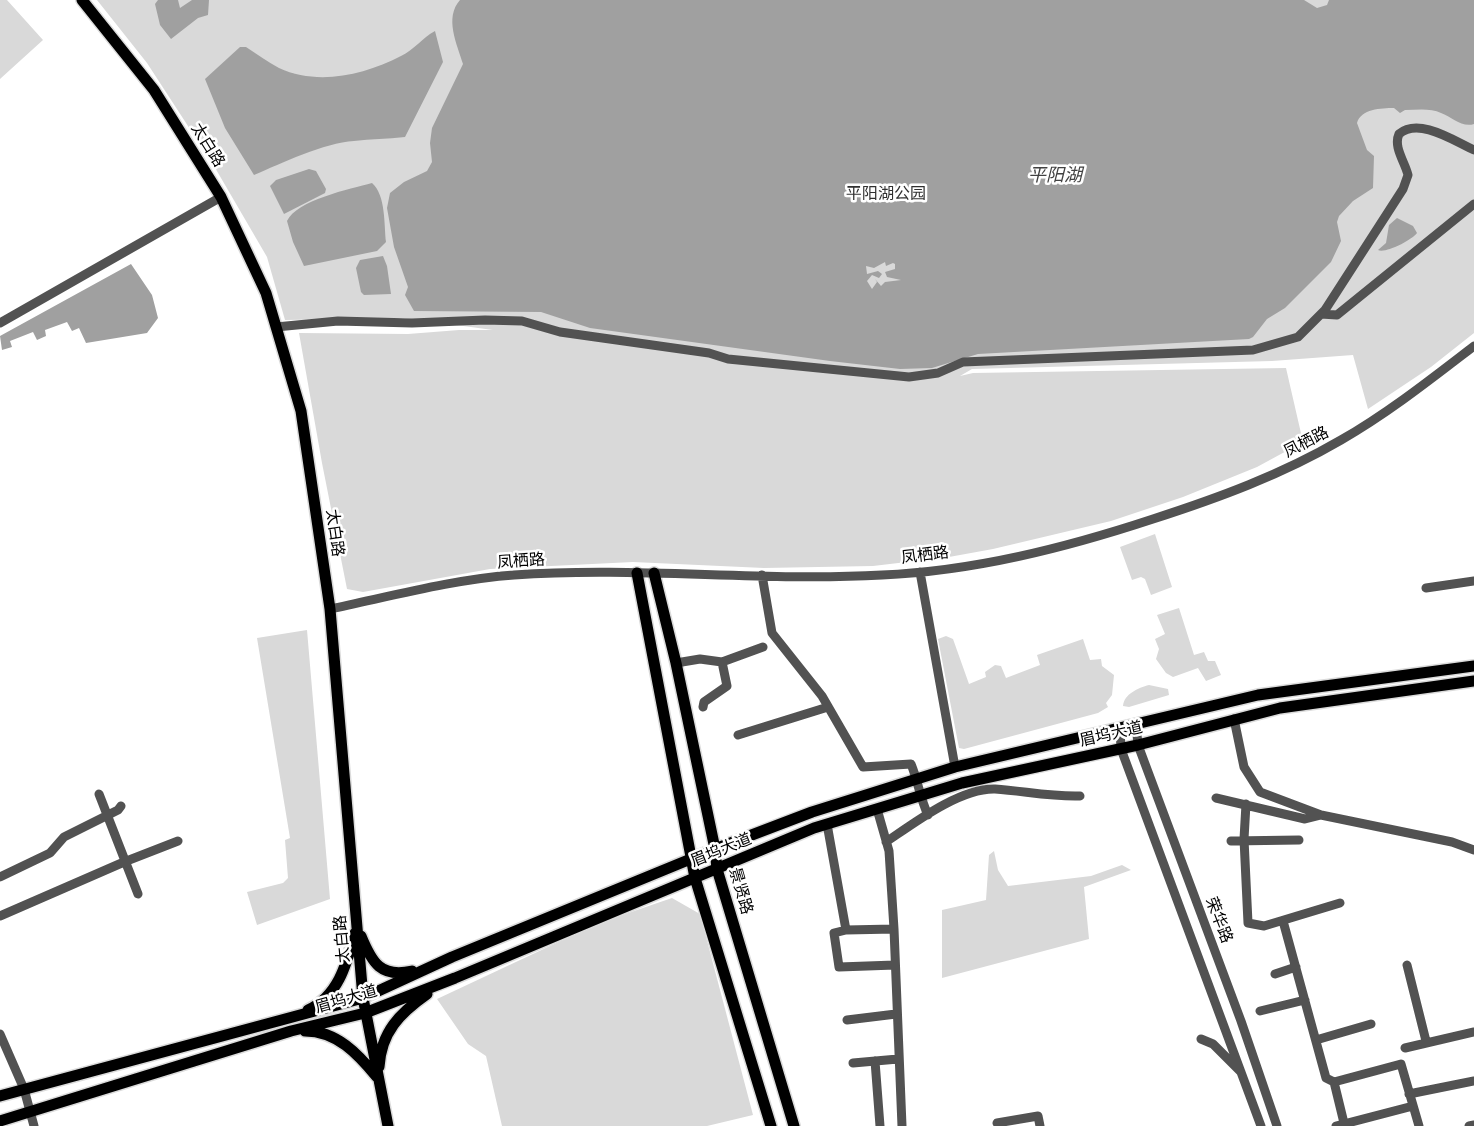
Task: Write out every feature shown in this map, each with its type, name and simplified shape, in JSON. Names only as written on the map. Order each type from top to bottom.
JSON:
[{"type":"main road","name":"太白路","points":[[82,0],[154,90],[221,197],[266,294],[301,412],[330,609],[363,998],[388,1126]]},
{"type":"main road","points":[[636,573],[693,859],[695,878],[771,1126]]},
{"type":"main road","name":"景贤路","points":[[654,573],[676,663],[715,849],[717,869],[794,1126]]},
{"type":"main road","name":"眉坞大道","points":[[0,1096],[363,998],[429,968],[715,849],[812,812],[955,767],[1258,695],[1474,666]]},
{"type":"main road","name":"眉坞大道","points":[[0,1121],[291,1031],[365,1013],[445,982],[827,824],[962,783],[1138,745],[1280,708],[1474,681]]},
{"type":"main road","points":[[357,926],[369,955],[379,968],[398,974],[429,968]]},
{"type":"main road","points":[[290,1018],[315,1007],[333,990],[346,967],[357,926]]},
{"type":"main road","points":[[378,1078],[380,1057],[396,1019],[445,982]]},
{"type":"main road","points":[[291,1031],[314,1031],[332,1037],[362,1058],[378,1078]]},
{"type":"street","points":[[276,328],[338,321],[412,323],[485,320],[522,321],[560,332],[709,353],[728,359],[910,377],[938,373],[963,362],[1253,350],[1298,337],[1321,314],[1403,189],[1408,175],[1399,151],[1397,139],[1399,134],[1412,128],[1424,129],[1474,150]]},
{"type":"street","points":[[0,323],[221,197]]},
{"type":"street","points":[[1321,314],[1337,315],[1474,204]]},
{"type":"street","name":"凤栖路","points":[[330,609],[430,588],[512,575],[654,573],[832,577],[920,572],[1019,557],[1094,539],[1253,485],[1342,440],[1422,387],[1474,346]]},
{"type":"street","points":[[920,572],[955,767]]},
{"type":"street","points":[[762,575],[772,633],[828,708],[863,767],[911,764],[917,779],[919,796],[928,815]]},
{"type":"street","points":[[1426,588],[1474,581]]},
{"type":"street","points":[[676,663],[700,659],[722,662],[763,648]]},
{"type":"street","points":[[704,707],[704,702],[727,686],[722,662]]},
{"type":"street","points":[[738,735],[828,708]]},
{"type":"street","points":[[1234,719],[1244,767],[1260,792],[1321,815],[1452,842],[1474,850]]},
{"type":"street","name":"荣华路","points":[[1136,724],[1138,745],[1241,1021],[1277,1126]]},
{"type":"street","name":"荣华路","points":[[1120,728],[1121,749],[1262,1126]]},
{"type":"street","points":[[886,842],[928,815],[964,796],[993,789],[1054,797],[1080,796]]},
{"type":"street","points":[[99,794],[138,894]]},
{"type":"street","points":[[1216,798],[1305,820],[1321,815]]},
{"type":"street","points":[[1246,804],[1244,839],[1248,923],[1264,926],[1340,903]]},
{"type":"street","points":[[0,877],[50,853],[64,837],[120,806]]},
{"type":"street","points":[[877,809],[886,842],[894,929],[902,1126]]},
{"type":"street","points":[[827,824],[846,930]]},
{"type":"street","points":[[1231,841],[1244,839],[1299,840]]},
{"type":"street","points":[[0,916],[124,862],[178,841]]},
{"type":"street","points":[[1283,921],[1326,1078],[1334,1082],[1401,1064],[1417,1126]]},
{"type":"street","points":[[894,929],[846,930],[834,933],[839,967],[895,965]]},
{"type":"street","points":[[1407,965],[1426,1042]]},
{"type":"street","points":[[1275,974],[1296,967]]},
{"type":"street","points":[[1260,1011],[1305,1000]]},
{"type":"street","points":[[847,1020],[896,1014]]},
{"type":"street","points":[[1316,1040],[1371,1024]]},
{"type":"street","points":[[1405,1048],[1474,1032]]},
{"type":"street","points":[[0,1034],[24,1089],[34,1126]]},
{"type":"street","points":[[1201,1039],[1213,1044],[1243,1074]]},
{"type":"street","points":[[853,1062],[898,1059]]},
{"type":"street","points":[[875,1061],[880,1126]]},
{"type":"street","points":[[1409,1094],[1474,1081]]},
{"type":"street","points":[[1334,1082],[1340,1125],[1412,1106]]},
{"type":"street","points":[[997,1123],[1038,1116],[1040,1126]]},
{"type":"street","points":[[1469,1126],[1474,1125]]},
{"type":"green space","points":[[0,0],[7,0],[43,40],[0,79]]},
{"type":"green space","name":"平阳湖公园","points":[[97,0],[1474,0],[1474,333],[1431,367],[1368,409],[1353,355],[1272,361],[972,369],[960,376],[973,373],[1286,368],[1303,442],[1257,467],[1183,497],[1111,521],[993,549],[949,557],[873,566],[764,568],[633,562],[490,569],[363,592],[347,589],[299,333],[408,334],[459,330],[493,330],[404,318],[285,320],[267,257],[214,166],[147,63]]},
{"type":"green space","points":[[1155,534],[1172,587],[1151,595],[1145,579],[1141,577],[1132,580],[1120,547]]},
{"type":"green space","points":[[1179,608],[1194,655],[1204,652],[1208,661],[1215,661],[1221,675],[1206,681],[1198,668],[1173,677],[1166,673],[1156,659],[1159,649],[1155,639],[1165,634],[1157,615]]},
{"type":"green space","points":[[307,630],[330,899],[257,925],[247,892],[283,883],[288,878],[285,840],[290,838],[257,638]]},
{"type":"green space","points":[[946,636],[953,639],[969,684],[986,677],[985,672],[995,665],[1001,666],[1006,678],[1040,665],[1037,655],[1083,639],[1090,660],[1101,659],[1102,666],[1114,675],[1112,695],[1106,703],[1108,707],[1098,713],[964,749],[959,748],[938,639]]},
{"type":"green space","points":[[1149,685],[1168,689],[1169,695],[1129,707],[1123,706],[1129,695]]},
{"type":"green space","points":[[994,851],[998,870],[1008,886],[1091,876],[1122,865],[1131,870],[1084,887],[1089,939],[942,978],[942,910],[986,900],[989,855]]},
{"type":"green space","points":[[672,898],[700,914],[753,1115],[707,1126],[502,1126],[486,1056],[468,1044],[437,999],[599,923]]},
{"type":"water","points":[[158,0],[178,0],[180,8],[192,0],[209,0],[208,15],[198,18],[171,39],[160,25],[155,4]]},
{"type":"water","name":"平阳湖","points":[[460,0],[1304,0],[1317,8],[1327,5],[1329,0],[1474,0],[1474,124],[1465,125],[1437,111],[1405,110],[1400,113],[1394,108],[1372,110],[1359,118],[1357,123],[1367,150],[1374,156],[1373,188],[1353,201],[1339,216],[1337,222],[1341,241],[1331,262],[1285,308],[1267,319],[1253,337],[1249,339],[978,354],[932,368],[900,369],[830,361],[590,328],[541,312],[414,311],[405,295],[408,287],[394,247],[387,208],[390,193],[404,182],[427,171],[432,162],[430,143],[432,128],[463,64],[453,31],[452,23],[455,7]],"holes":[[[885,262],[886,266],[895,264],[895,269],[885,272],[887,277],[901,280],[885,282],[881,286],[875,279],[877,282],[872,289],[867,281],[872,275],[879,278],[882,274],[878,271],[867,274],[866,266],[874,268]]]},
{"type":"water","points":[[435,31],[443,62],[405,137],[330,145],[303,154],[254,175],[225,128],[205,79],[240,47],[246,47],[279,68],[294,73],[325,77],[356,73],[387,63],[401,56]]},
{"type":"water","points":[[309,169],[316,171],[326,189],[325,193],[284,214],[270,186],[276,180]]},
{"type":"water","points":[[372,183],[377,188],[382,202],[386,242],[377,251],[304,266],[293,242],[287,221],[301,207],[312,201]]},
{"type":"water","points":[[1397,218],[1413,226],[1417,233],[1398,246],[1381,251],[1378,250],[1386,243],[1389,225]]},
{"type":"water","points":[[383,256],[387,266],[391,294],[364,295],[361,292],[356,268],[360,260]]},
{"type":"water","points":[[131,264],[152,295],[158,318],[147,333],[86,343],[79,328],[72,331],[67,322],[45,330],[46,336],[37,340],[33,332],[10,341],[12,347],[2,350],[0,336]]}]
